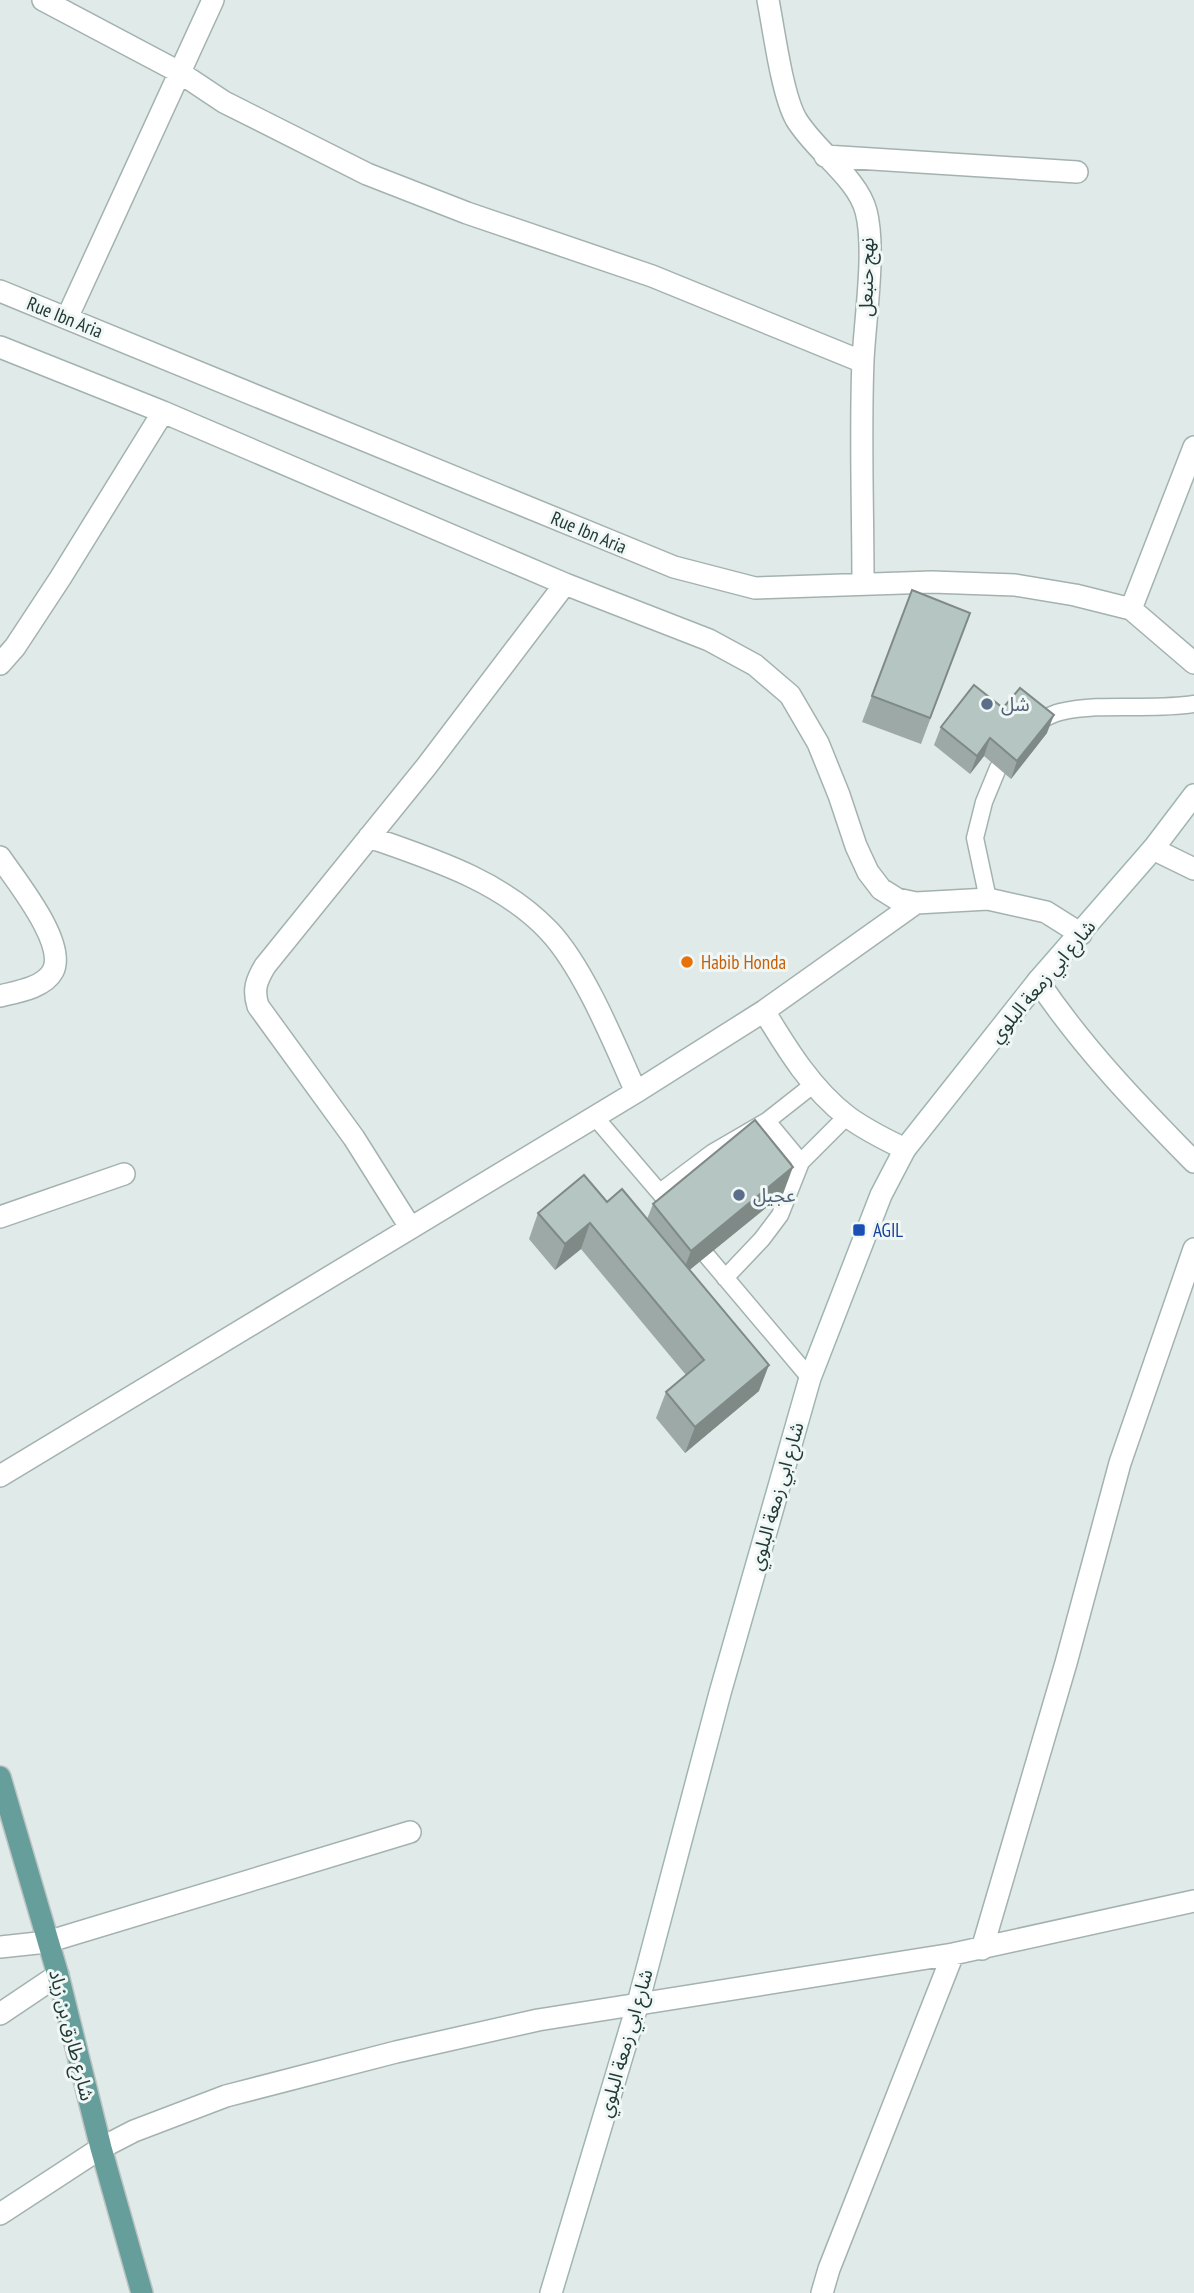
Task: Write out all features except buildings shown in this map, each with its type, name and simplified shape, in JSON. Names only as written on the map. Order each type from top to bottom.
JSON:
[{"type":"main road","name":"شارع طارق بن زياد","points":[[0,1777],[58,1975],[101,2148],[142,2293]]},
{"type":"street","points":[[43,0],[179,72],[223,102],[368,174],[467,213],[652,276],[863,362]]},
{"type":"street","points":[[67,318],[213,0]]},
{"type":"street","name":"نهج حنبعل","points":[[768,0],[784,82],[795,116],[814,145],[854,186],[866,211],[870,252],[863,362],[863,583]]},
{"type":"street","points":[[825,156],[1077,173]]},
{"type":"street","name":"Rue Ibn Aria","points":[[0,291],[674,567],[755,588],[932,582],[1015,585],[1076,595],[1131,609],[1194,663]]},
{"type":"street","points":[[0,347],[163,412],[565,584],[709,639],[755,666],[790,695],[818,743],[856,846],[869,873],[881,889],[897,899],[916,903],[988,899],[1046,912],[1081,934]]},
{"type":"street","points":[[0,664],[15,647],[61,577],[163,412]]},
{"type":"street","points":[[1131,609],[1194,447]]},
{"type":"street","points":[[410,1227],[354,1138],[258,1006],[254,994],[256,981],[426,767],[565,584]]},
{"type":"street","name":"شارع ابي زمعة البلوي","points":[[551,2293],[638,2003],[720,1693],[810,1378],[881,1195],[905,1149],[1038,981],[1153,849],[1194,795]]},
{"type":"street","points":[[369,837],[441,862],[489,887],[528,911],[550,932],[572,961],[636,1092]]},
{"type":"street","points":[[1153,849],[1194,869]]},
{"type":"street","points":[[0,857],[53,942],[55,958],[53,971],[45,980],[0,996]]},
{"type":"street","points":[[0,1476],[636,1092],[764,1011],[916,903]]},
{"type":"street","points":[[1038,981],[1065,1021],[1113,1079],[1194,1162]]},
{"type":"street","points":[[764,1011],[788,1050],[814,1084],[847,1116],[905,1149]]},
{"type":"street","points":[[0,1217],[124,1174]]},
{"type":"street","points":[[982,1949],[1066,1663],[1120,1464],[1194,1250]]},
{"type":"street","points":[[0,1947],[47,1942],[410,1832]]},
{"type":"street","points":[[0,2214],[101,2148],[134,2131],[226,2096],[396,2052],[525,2023],[982,1949],[1194,1901]]},
{"type":"street","points":[[822,2293],[953,1954]]},
{"type":"street","points":[[0,2014],[58,1975]]},
{"type":"lane","points":[[1035,723],[1058,712],[1081,709],[1194,704]]},
{"type":"lane","points":[[988,899],[975,838],[984,802],[998,768]]},
{"type":"lane","points":[[660,1192],[712,1153],[767,1121],[814,1084]]},
{"type":"lane","points":[[726,1278],[780,1215],[801,1162],[847,1116]]},
{"type":"lane","points":[[595,1117],[671,1207]]},
{"type":"lane","points":[[767,1121],[801,1162]]},
{"type":"lane","points":[[708,1256],[810,1378]]},
{"type":"place","name":"شل","points":[[987,704]]},
{"type":"place","name":"Habib Honda","points":[[687,962]]},
{"type":"place","name":"عجيل","points":[[739,1195]]},
{"type":"place","name":"AGIL","points":[[859,1230]]}]
